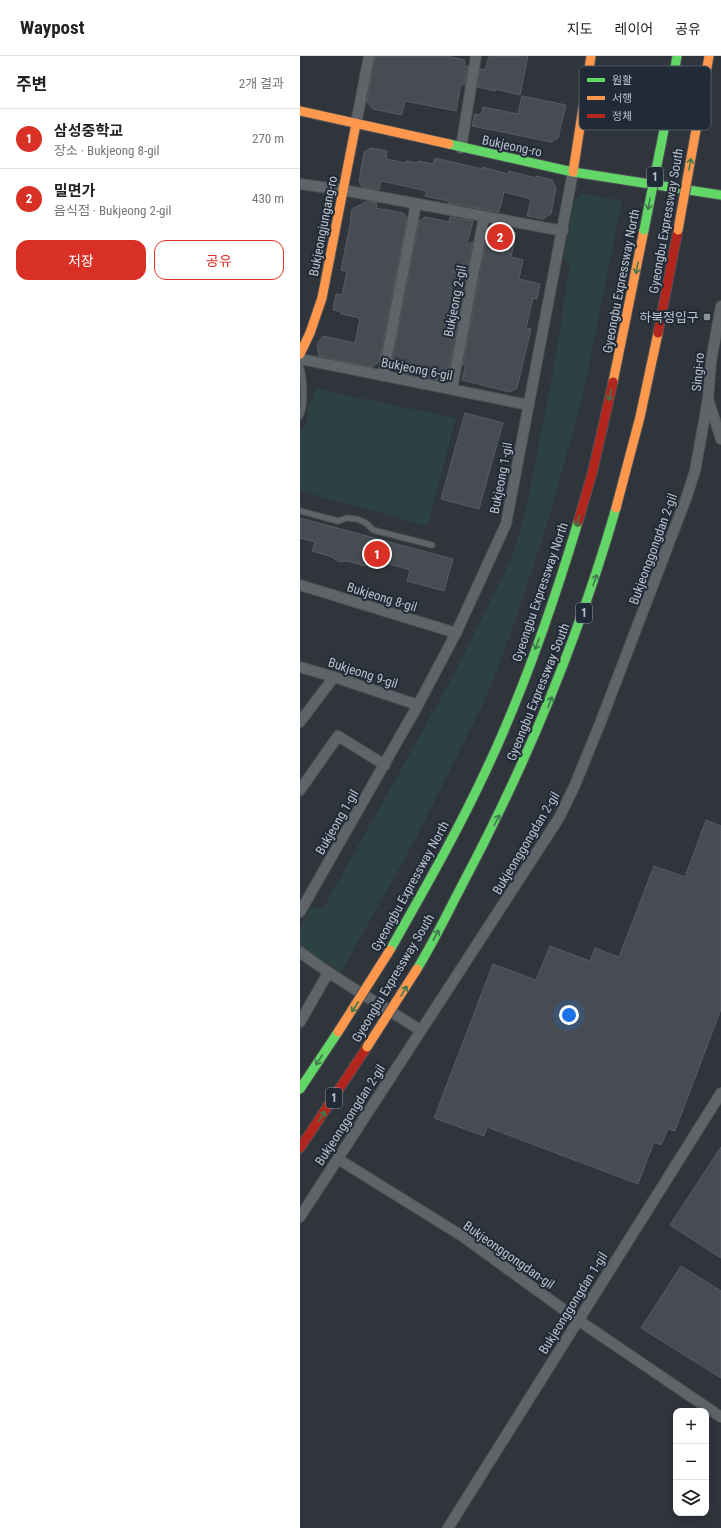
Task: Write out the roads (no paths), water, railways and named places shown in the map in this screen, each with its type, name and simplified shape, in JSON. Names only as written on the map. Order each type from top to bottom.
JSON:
[{"type":"main road","points":[[590,66],[591,56]]},
{"type":"main road","name":"Gyeongbu Expressway North","points":[[675,66],[677,56]]},
{"type":"main road","name":"Gyeongbu Expressway South","points":[[707,66],[709,56]]},
{"type":"main road","name":"Bukjeong-ro","points":[[300,111],[574,172],[721,195]]},
{"type":"main road","name":"Bukjeongjungang-ro","points":[[300,354],[310,333],[322,298],[356,124]]},
{"type":"main road","points":[[574,172],[580,130]]},
{"type":"main road","name":"Gyeongbu Expressway North","points":[[300,1088],[338,1032],[390,950],[451,840],[488,766],[516,700],[544,625],[570,548],[594,464],[615,373],[664,130]]},
{"type":"main road","name":"Gyeongbu Expressway South","points":[[300,1148],[397,1002],[417,969],[470,871],[508,797],[542,722],[579,627],[595,580],[626,476],[651,369],[696,130]]},
{"type":"street","points":[[356,124],[369,56]]},
{"type":"street","points":[[461,148],[476,56]]},
{"type":"street","name":"Bukjeong 1-gil","points":[[300,912],[418,705],[456,633],[506,524],[574,172]]},
{"type":"street","points":[[300,184],[343,190],[563,231]]},
{"type":"street","points":[[383,376],[416,204]]},
{"type":"street","name":"Bukjeong 2-gil","points":[[452,389],[484,217]]},
{"type":"street","name":"Singi-ro","points":[[721,306],[710,361],[708,399],[721,439]]},
{"type":"street","name":"Bukjeong 6-gil","points":[[300,359],[529,405]]},
{"type":"street","name":"Bukjeonggongdan 2-gil","points":[[300,1217],[559,818],[575,785],[627,656],[687,496],[696,465],[708,399]]},
{"type":"street","name":"Bukjeong 8-gil","points":[[300,585],[456,633]]},
{"type":"street","name":"Bukjeong 9-gil","points":[[300,667],[418,705]]},
{"type":"street","points":[[300,722],[334,677]]},
{"type":"street","points":[[300,789],[338,736],[385,765]]},
{"type":"street","points":[[300,952],[328,973],[420,1030]]},
{"type":"street","points":[[300,1022],[303,1012],[328,973]]},
{"type":"street","name":"Bukjeonggongdan 1-gil","points":[[448,1528],[721,1093]]},
{"type":"street","name":"Bukjeonggongdan-gil","points":[[338,1159],[462,1236],[578,1320],[721,1417]]},
{"type":"lane","points":[[300,365],[303,372],[304,389],[303,412],[300,416]]},
{"type":"lane","points":[[300,510],[338,521],[347,518],[357,519],[366,523],[373,530],[432,545]]},
{"type":"place","name":"밀면가","points":[[500,237]]},
{"type":"place","name":"하북정입구","points":[[707,317]]},
{"type":"place","name":"삼성중학교","points":[[377,554]]}]
